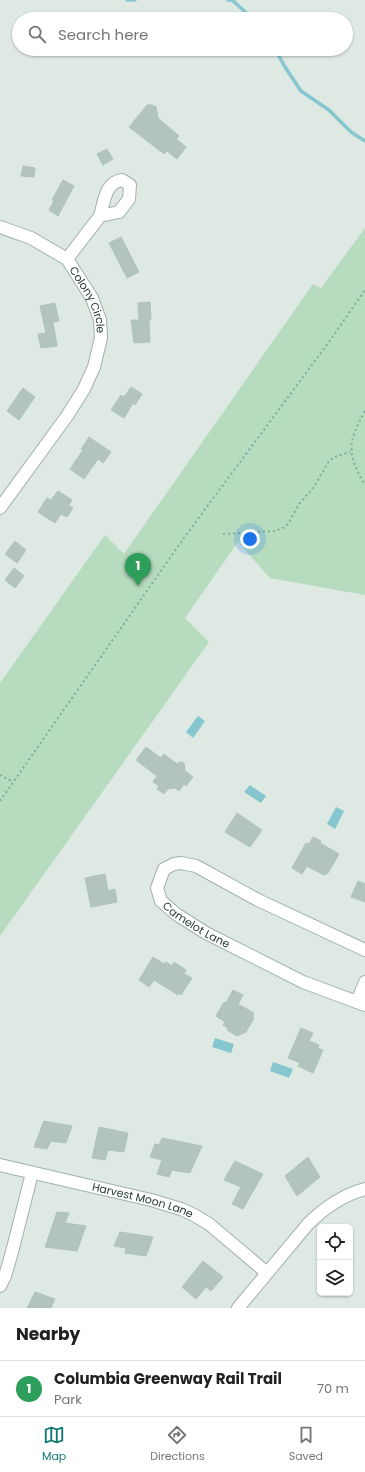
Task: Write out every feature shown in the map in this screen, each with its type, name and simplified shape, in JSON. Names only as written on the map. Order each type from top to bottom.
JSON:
[{"type":"street","points":[[67,259],[100,216]]},
{"type":"street","name":"Colony Circle","points":[[0,227],[31,238],[67,259],[92,298],[100,320],[101,338],[94,367],[84,389],[67,416],[0,508]]},
{"type":"street","name":"Camelot Lane","points":[[365,950],[258,900],[196,866],[181,863],[174,864],[164,869],[157,888],[161,901],[176,914],[206,933],[303,982],[361,1004],[365,982]]},
{"type":"street","name":"Harvest Moon Lane","points":[[0,1165],[151,1200],[181,1209],[209,1224],[267,1273]]},
{"type":"street","points":[[0,1286],[5,1276],[12,1252],[32,1173]]},
{"type":"street","points":[[238,1308],[308,1224],[320,1212],[335,1202],[365,1189]]},
{"type":"path","points":[[0,801],[186,536],[326,346],[365,290]]},
{"type":"path","points":[[365,411],[354,432],[350,452],[365,485]]},
{"type":"path","points":[[224,534],[275,531],[285,527],[299,504],[314,487],[329,461],[334,456],[350,452]]},
{"type":"path","points":[[0,775],[13,782]]},
{"type":"green space","points":[[365,228],[365,595],[270,578],[238,542],[185,618],[209,642],[0,936],[0,683],[105,535],[124,554],[313,284],[321,288]]},
{"type":"water","points":[[198,716],[205,721],[193,738],[186,732]]},
{"type":"water","points":[[250,785],[266,796],[261,803],[244,792]]},
{"type":"water","points":[[336,807],[344,811],[335,829],[327,824]]},
{"type":"water","points":[[215,1038],[234,1044],[231,1053],[212,1047]]},
{"type":"water","points":[[273,1062],[293,1069],[289,1078],[270,1071]]},
{"type":"building","points":[[147,105],[156,107],[158,118],[179,136],[176,139],[186,147],[177,159],[167,151],[164,154],[129,127]]},
{"type":"building","points":[[107,149],[113,159],[103,165],[97,154]]},
{"type":"building","points":[[23,166],[35,168],[34,177],[21,176]]},
{"type":"building","points":[[63,180],[74,186],[58,216],[49,210],[54,201],[52,200]]},
{"type":"building","points":[[121,237],[139,272],[127,278],[109,243]]},
{"type":"building","points":[[150,302],[150,342],[134,343],[131,320],[139,320],[138,303]]},
{"type":"building","points":[[55,303],[59,321],[53,322],[57,346],[41,348],[38,334],[46,333],[40,306]]},
{"type":"building","points":[[131,387],[142,394],[135,405],[133,403],[124,418],[111,410],[121,395],[124,397]]},
{"type":"building","points":[[23,388],[35,397],[19,420],[7,411]]},
{"type":"building","points":[[89,437],[111,452],[103,463],[98,459],[84,479],[70,469],[83,450],[81,449]]},
{"type":"building","points":[[58,491],[72,500],[69,505],[73,508],[67,517],[61,514],[55,523],[38,512],[47,498],[51,500]]},
{"type":"building","points":[[15,541],[26,550],[17,563],[5,554]]},
{"type":"building","points":[[14,568],[24,576],[15,588],[5,580]]},
{"type":"building","points":[[146,747],[161,758],[164,754],[177,764],[180,762],[184,763],[185,771],[193,777],[186,786],[184,784],[179,791],[175,788],[168,789],[164,794],[157,789],[159,786],[153,782],[157,776],[136,760]]},
{"type":"building","points":[[237,813],[262,830],[250,847],[225,832]]},
{"type":"building","points":[[313,837],[339,854],[328,873],[324,875],[307,866],[302,874],[292,868],[306,843],[309,844]]},
{"type":"building","points":[[105,874],[108,891],[115,889],[117,902],[91,907],[85,878]]},
{"type":"building","points":[[358,881],[365,884],[365,902],[351,897]]},
{"type":"building","points":[[153,957],[164,964],[166,962],[172,966],[174,962],[186,970],[184,974],[192,978],[181,995],[179,993],[178,995],[154,980],[149,987],[139,980]]},
{"type":"building","points":[[233,990],[243,995],[238,1004],[254,1013],[252,1017],[254,1018],[246,1032],[237,1036],[227,1030],[228,1028],[223,1025],[225,1022],[216,1016],[224,1002],[226,1003]]},
{"type":"building","points":[[301,1028],[313,1033],[309,1041],[319,1045],[318,1048],[323,1050],[313,1073],[298,1066],[300,1063],[288,1058]]},
{"type":"building","points":[[44,1121],[72,1126],[66,1143],[51,1141],[47,1149],[34,1147]]},
{"type":"building","points":[[99,1127],[128,1133],[124,1152],[108,1150],[105,1160],[92,1158]]},
{"type":"building","points":[[162,1138],[202,1146],[190,1173],[172,1170],[169,1177],[157,1174],[162,1160],[150,1157],[155,1144],[159,1145]]},
{"type":"building","points":[[308,1157],[320,1177],[297,1196],[285,1176]]},
{"type":"building","points":[[235,1161],[263,1174],[243,1209],[232,1204],[241,1187],[224,1180]]},
{"type":"building","points":[[57,1212],[69,1213],[65,1223],[86,1226],[77,1251],[45,1247]]},
{"type":"building","points":[[120,1232],[153,1237],[146,1256],[125,1253],[126,1248],[114,1246]]},
{"type":"building","points":[[203,1261],[223,1277],[211,1291],[206,1287],[196,1299],[182,1287]]},
{"type":"building","points":[[35,1292],[55,1299],[51,1308],[27,1308]]},
{"type":"waterway","points":[[127,0],[135,0]]},
{"type":"waterway","points":[[228,0],[232,0],[245,12]]},
{"type":"waterway","points":[[279,56],[301,91],[329,110],[351,132],[365,141]]},
{"type":"place","name":"Columbia Greenway Rail Trail","points":[[138,586]]}]
